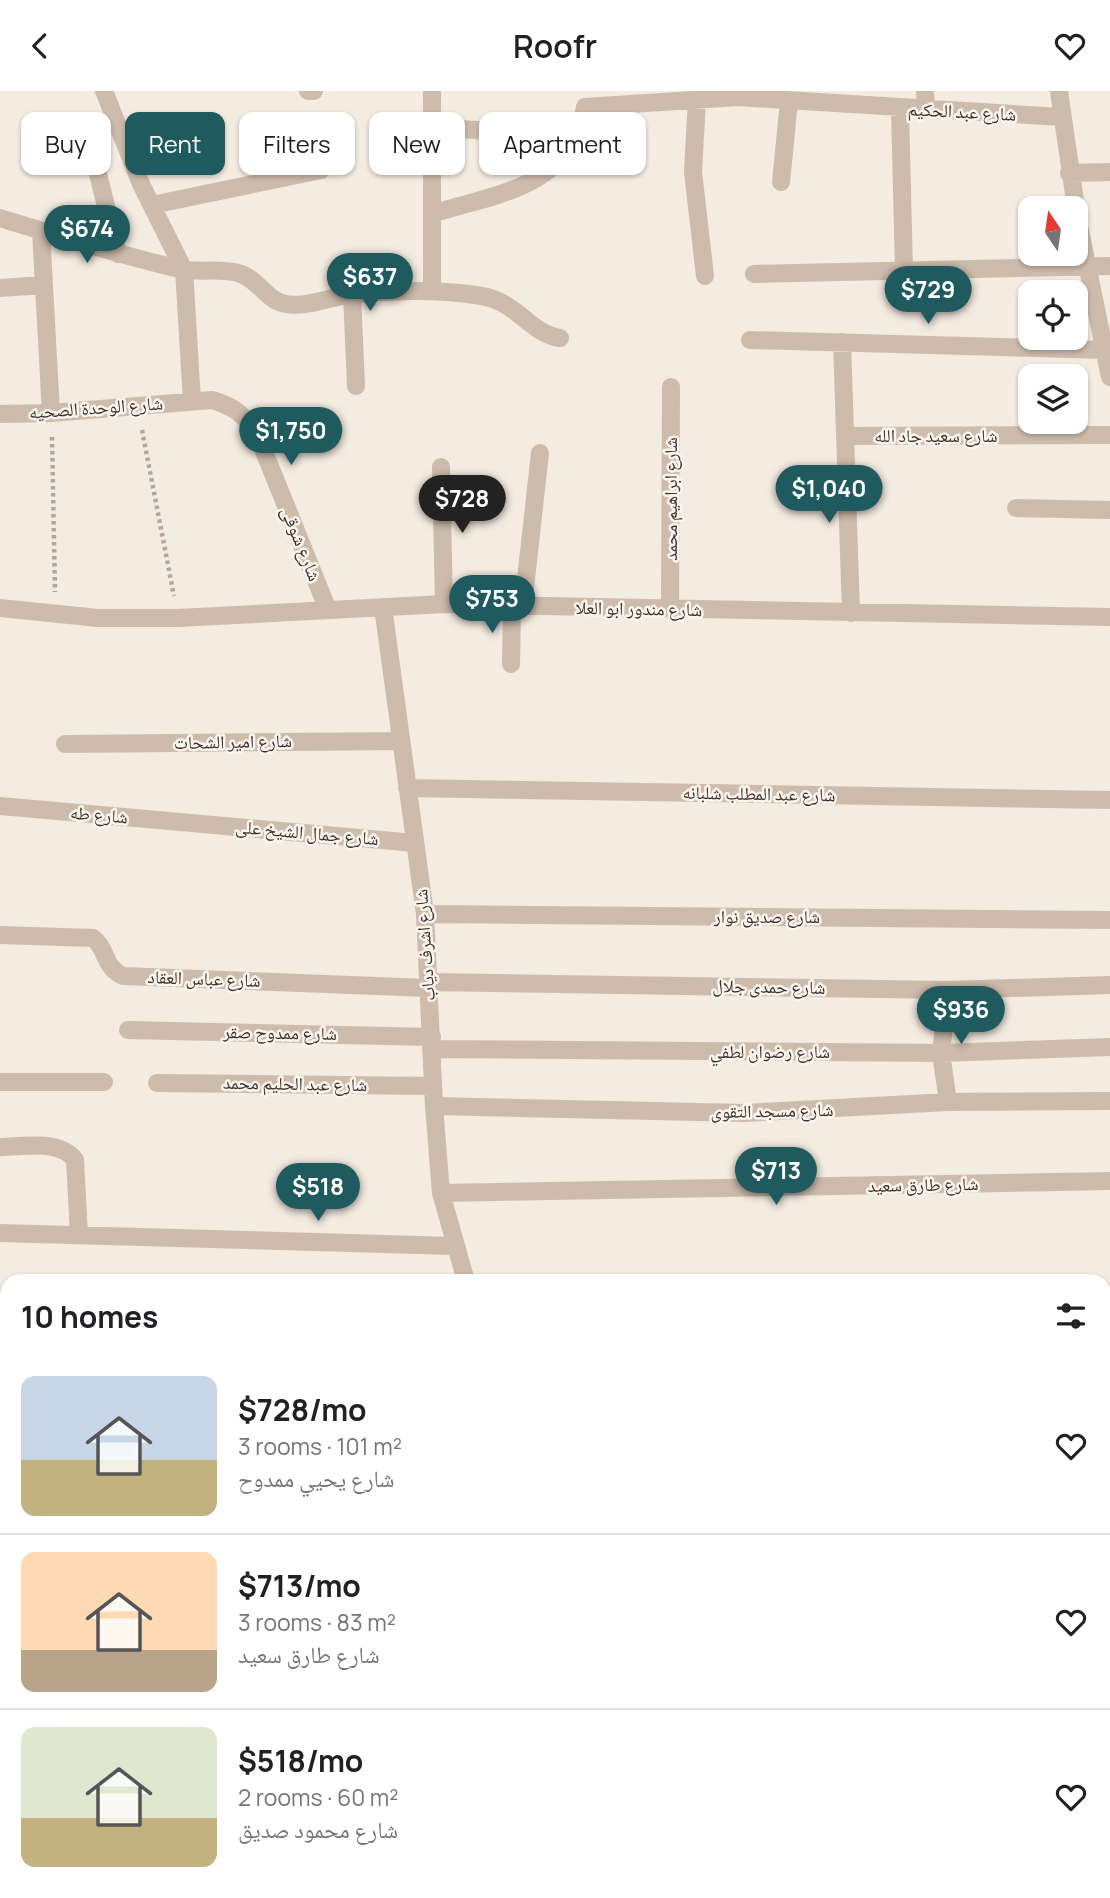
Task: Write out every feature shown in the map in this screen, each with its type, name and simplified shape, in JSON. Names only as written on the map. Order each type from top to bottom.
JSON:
[{"type":"street","points":[[104,91],[132,165],[184,270],[192,401]]},
{"type":"street","points":[[308,91],[314,91]]},
{"type":"street","points":[[432,91],[432,112]]},
{"type":"street","points":[[925,91],[926,110]]},
{"type":"street","points":[[1059,91],[1060,117],[1073,196]]},
{"type":"street","name":"شارع عبد الحكيم","points":[[585,99],[696,99],[738,94],[789,101],[900,109],[1060,117]]},
{"type":"street","points":[[696,99],[692,172],[705,276]]},
{"type":"street","points":[[781,181],[789,101]]},
{"type":"street","points":[[900,109],[904,271]]},
{"type":"street","points":[[1069,173],[1110,172]]},
{"type":"street","points":[[98,175],[118,254]]},
{"type":"street","points":[[152,205],[297,175]]},
{"type":"street","points":[[432,175],[432,290]]},
{"type":"street","points":[[432,214],[526,186],[543,175]]},
{"type":"street","points":[[0,218],[118,254],[184,270],[234,272],[248,276],[275,301],[288,305],[352,294],[432,290],[485,297],[513,307],[540,331],[559,338]]},
{"type":"street","points":[[41,231],[51,413]]},
{"type":"street","points":[[754,274],[1087,266],[1110,377]]},
{"type":"street","points":[[1088,266],[1110,266]]},
{"type":"street","points":[[0,288],[44,285]]},
{"type":"street","points":[[352,294],[356,386]]},
{"type":"street","points":[[750,341],[1105,351]]},
{"type":"street","points":[[842,342],[851,613]]},
{"type":"street","name":"شارع ابراهيم محمد","points":[[670,610],[671,387]]},
{"type":"street","name":"شارع شوقى","points":[[192,401],[212,400],[230,405],[246,417],[257,434],[328,610]]},
{"type":"street","name":"شارع الوحدة الصحيه","points":[[0,414],[51,413],[192,401]]},
{"type":"street","name":"شارع سعيد جاد الله","points":[[846,436],[1110,435]]},
{"type":"street","points":[[510,664],[540,453]]},
{"type":"street","points":[[441,467],[444,604]]},
{"type":"street","points":[[1016,508],[1110,510]]},
{"type":"street","name":"شارع مندور ابو العلا","points":[[0,608],[56,614],[178,618],[444,604],[1110,617]]},
{"type":"street","name":"شارع اشرف دياب","points":[[383,607],[425,914],[441,1193],[464,1274]]},
{"type":"street","name":"شارع امير الشحات","points":[[65,744],[401,741]]},
{"type":"street","name":"شارع عبد المطلب شلبانه","points":[[407,788],[1110,800]]},
{"type":"street","name":"شارع طه","points":[[0,806],[199,824]]},
{"type":"street","name":"شارع جمال الشيخ على","points":[[199,824],[415,843]]},
{"type":"street","name":"شارع صديق نوار","points":[[425,914],[1110,920]]},
{"type":"street","name":"شارع عباس العقاد","points":[[0,935],[93,938],[99,943],[106,963],[113,972],[123,976],[428,985]]},
{"type":"street","name":"شارع حمدى جلال","points":[[428,985],[948,990],[1110,985]]},
{"type":"street","points":[[948,990],[941,1053],[948,1102]]},
{"type":"street","name":"شارع ممدوح صقر","points":[[128,1030],[431,1043]]},
{"type":"street","name":"شارع رضوان لطفي","points":[[431,1043],[941,1053],[1110,1047]]},
{"type":"street","points":[[0,1082],[104,1082]]},
{"type":"street","name":"شارع عبد الحليم محمد","points":[[157,1083],[433,1086]]},
{"type":"street","name":"شارع مسجد التقوى","points":[[434,1107],[744,1113],[948,1102],[1110,1101]]},
{"type":"street","points":[[0,1147],[53,1147],[70,1153],[75,1160],[79,1235]]},
{"type":"street","name":"شارع طارق سعيد","points":[[441,1193],[1110,1181]]},
{"type":"street","points":[[0,1233],[454,1246]]},
{"type":"path","points":[[137,405],[178,618]]},
{"type":"path","points":[[51,413],[56,614]]}]
